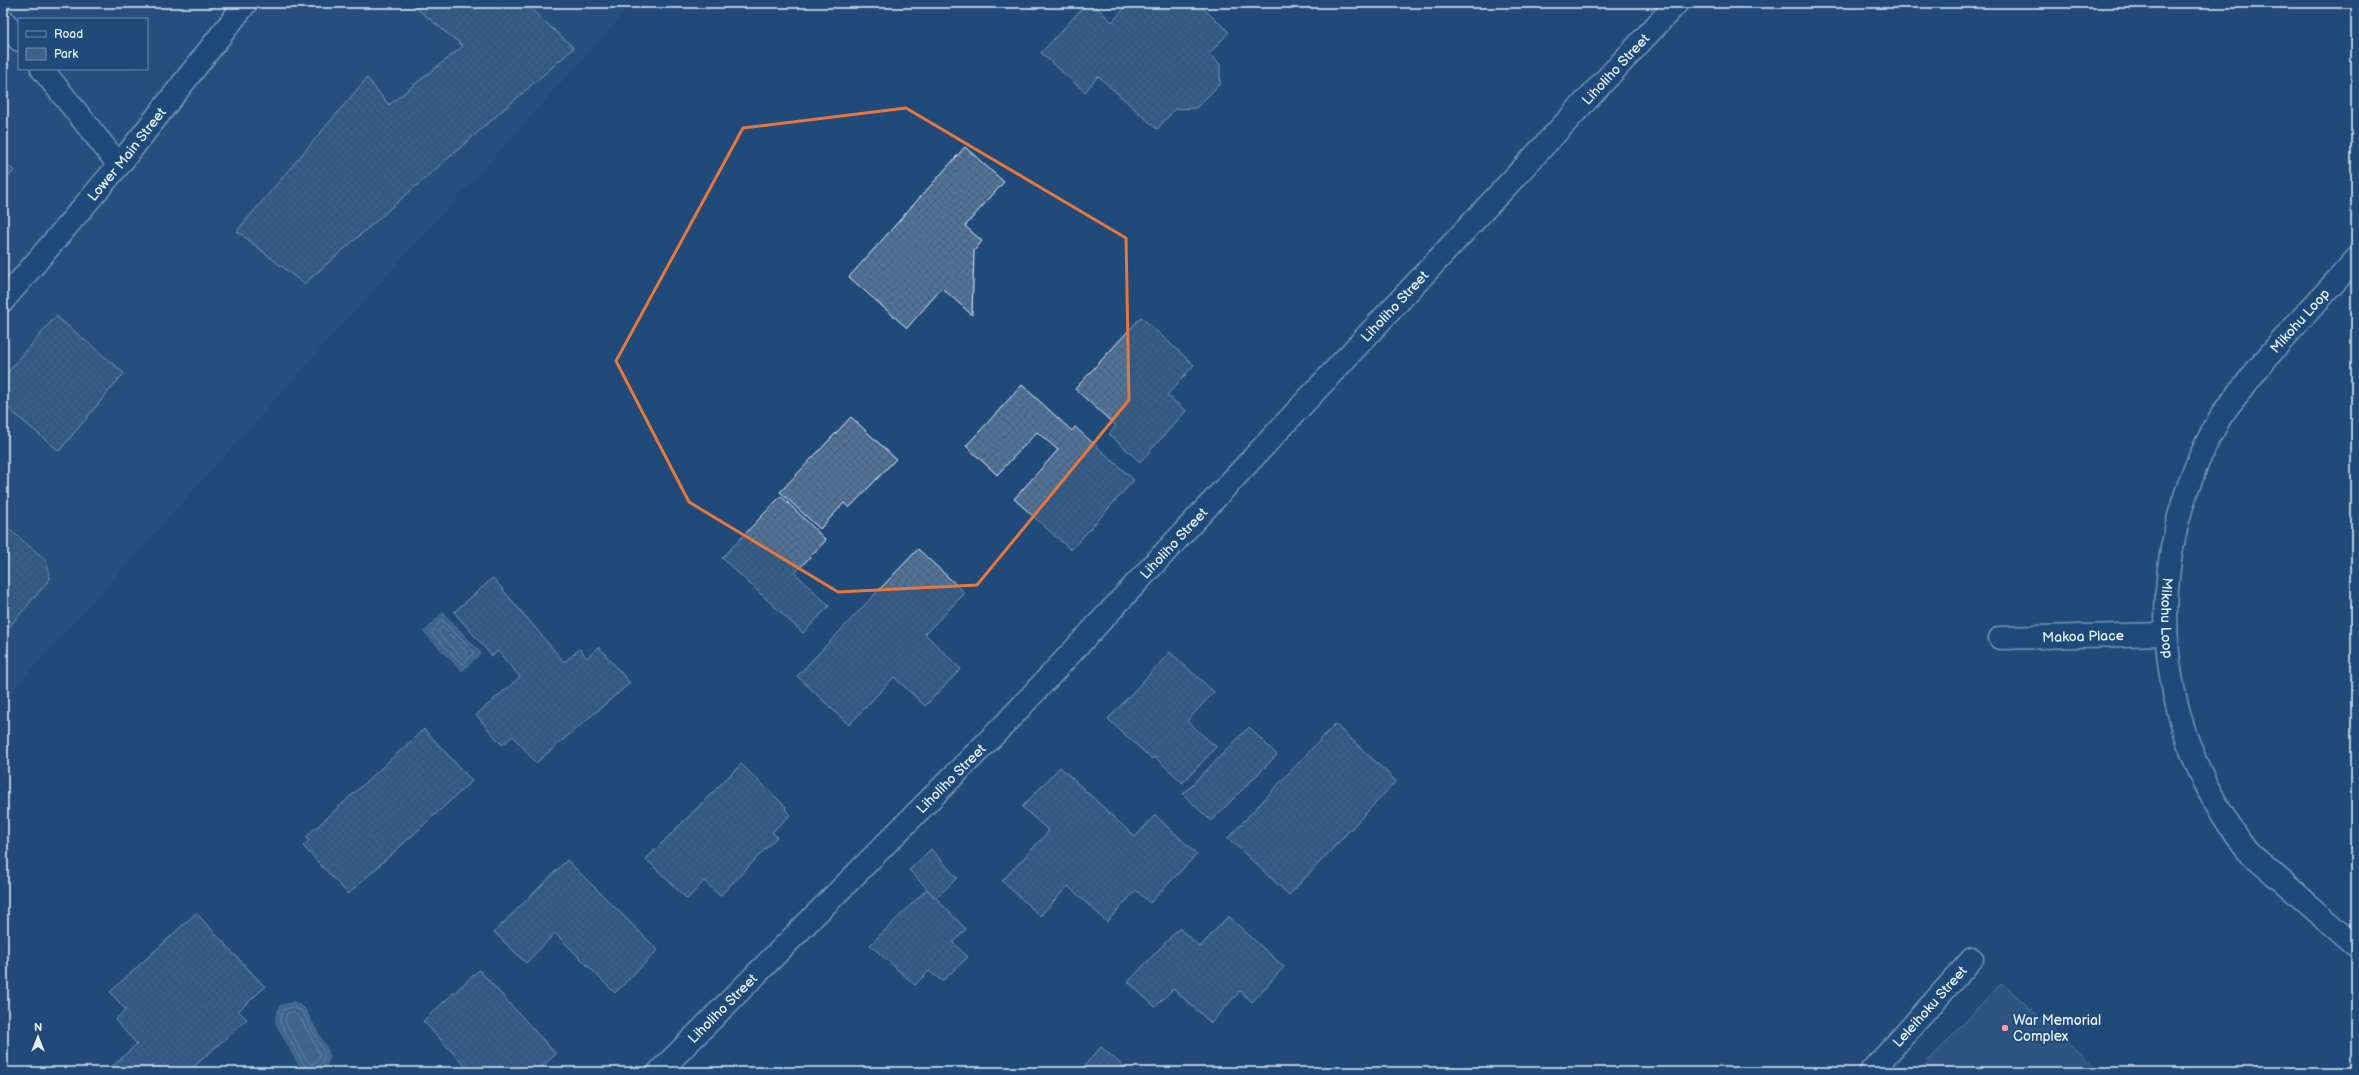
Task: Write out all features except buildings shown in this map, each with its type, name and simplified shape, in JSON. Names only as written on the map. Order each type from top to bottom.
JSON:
[{"type":"street","name":"Lower Main Street","points":[[3,301],[119,165],[246,3]]},
{"type":"street","name":"Liholiho Street","points":[[659,1072],[1004,725],[1677,3]]},
{"type":"street","points":[[3,20],[18,39]]},
{"type":"street","points":[[43,70],[119,165]]},
{"type":"street","name":"Mikohu Loop","points":[[2356,259],[2260,365],[2221,417],[2192,476],[2173,538],[2165,603],[2168,668],[2183,732],[2209,792],[2244,847],[2356,946]]},
{"type":"street","name":"Makoa Place","points":[[2000,638],[2166,634]]},
{"type":"street","name":"Leleihoku Street","points":[[1871,1072],[1972,959]]},
{"type":"highlighted area","points":[[906,108],[1126,238],[1129,400],[977,585],[838,592],[689,502],[616,361],[743,128]]},
{"type":"shaded area","points":[[3,3],[633,3],[3,701]]},
{"type":"green space","name":"War Memorial Complex","points":[[2002,983],[2100,1072],[1918,1072]]},
{"type":"water","points":[[443,613],[481,653],[462,671],[424,632]]},
{"type":"water","points":[[294,1002],[304,1008],[328,1051],[328,1062],[317,1071],[306,1071],[301,1069],[276,1023],[276,1017],[280,1006]]},
{"type":"place","name":"War Memorial Complex","points":[[2005,1028]]}]
